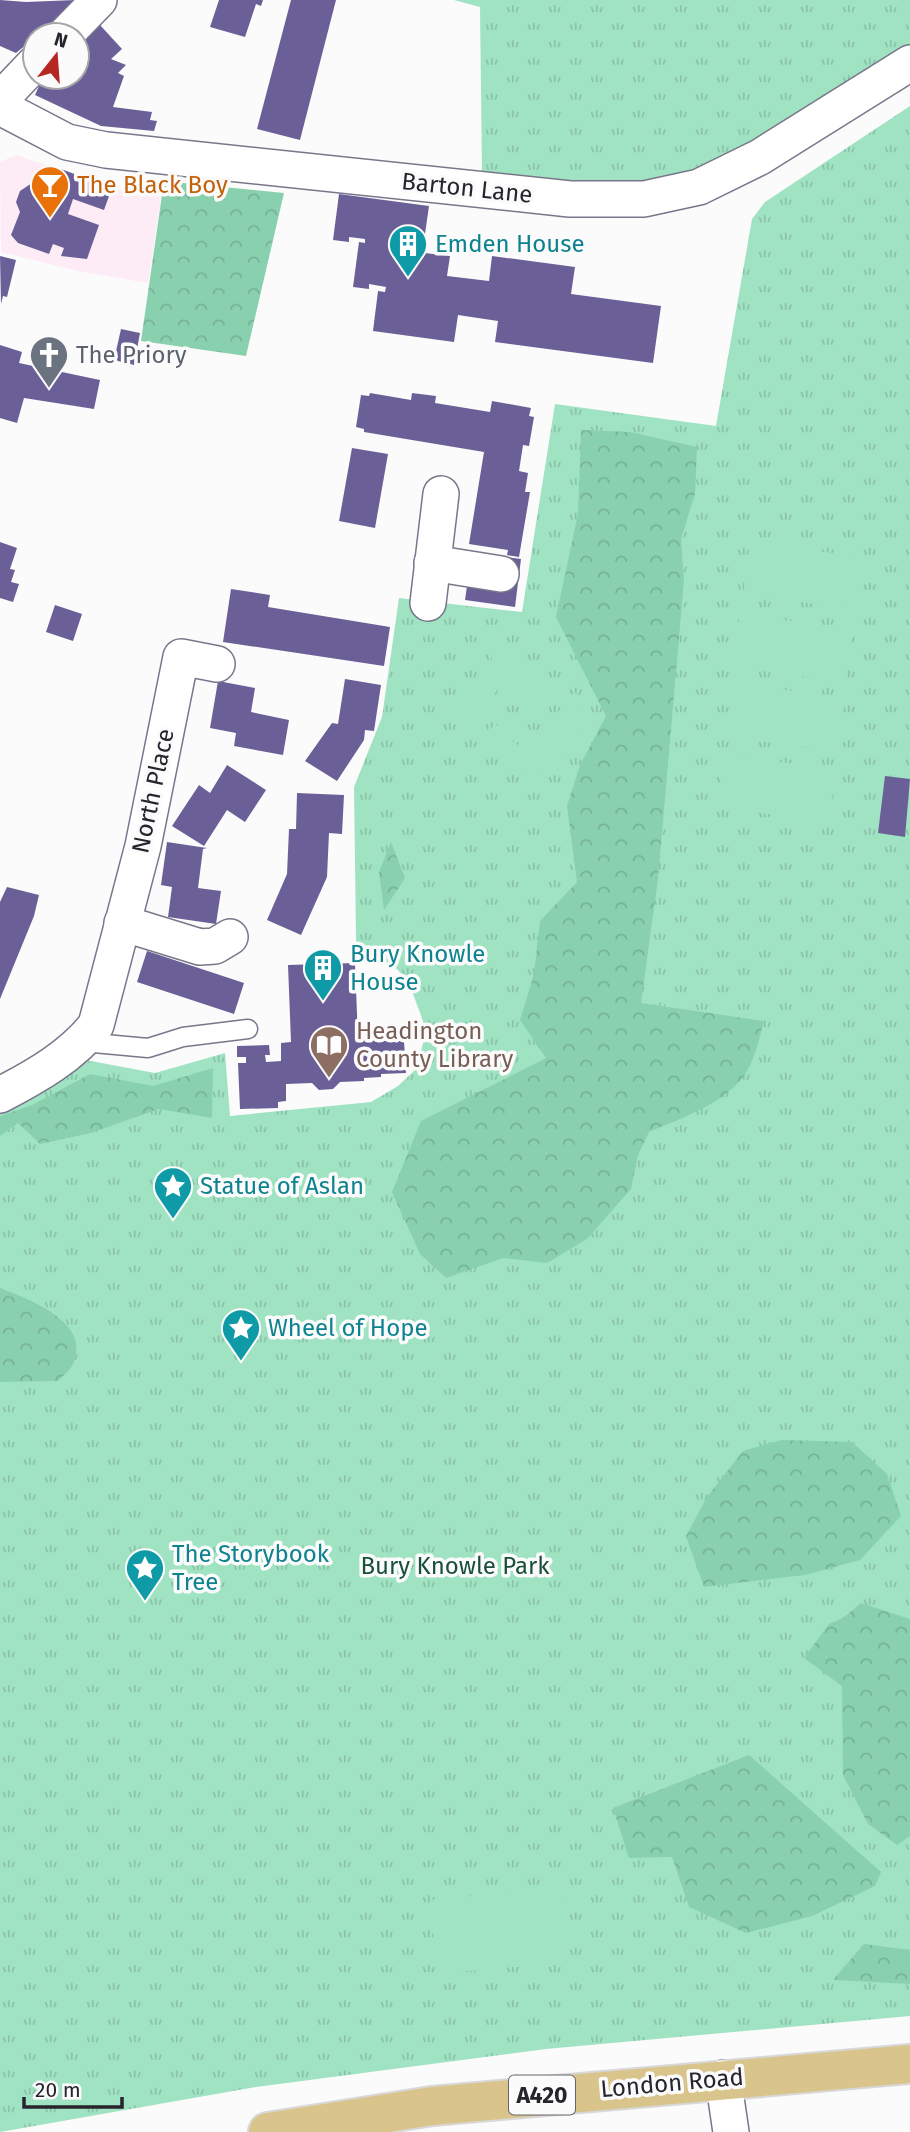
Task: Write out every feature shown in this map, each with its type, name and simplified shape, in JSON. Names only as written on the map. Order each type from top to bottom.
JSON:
[{"type":"main road","name":"London Road","points":[[268,2132],[432,2106],[723,2078],[910,2064]]},
{"type":"street","points":[[79,21],[99,0]]},
{"type":"street","name":"Barton Lane","points":[[0,107],[67,142],[106,150],[570,199],[644,199],[699,187],[760,157],[910,63]]},
{"type":"street","points":[[0,100],[21,78]]},
{"type":"street","points":[[428,603],[441,494]]},
{"type":"street","points":[[432,563],[501,574]]},
{"type":"street","name":"North Place","points":[[0,1095],[27,1081],[83,1042],[96,1025],[143,846],[182,650],[217,664]]},
{"type":"street","points":[[122,923],[200,947],[215,946],[230,937]]},
{"type":"street","points":[[723,2078],[731,2132]]},
{"type":"lane","points":[[83,1042],[148,1048],[183,1037],[248,1029]]},
{"type":"shaded area","points":[[16,155],[112,188],[161,197],[148,283],[78,271],[1,252],[0,162]]},
{"type":"green space","points":[[454,0],[910,0],[910,48],[799,118],[720,159],[679,174],[637,184],[565,186],[482,174],[480,7]]},
{"type":"green space","name":"Bury Knowle Park","points":[[910,106],[910,2016],[546,2049],[256,2087],[0,2132],[0,1103],[80,1059],[155,1073],[225,1053],[230,1116],[371,1102],[398,1086],[417,1068],[423,1043],[423,1021],[409,983],[397,969],[378,959],[357,955],[356,938],[354,787],[382,717],[399,598],[522,612],[555,404],[716,426],[752,219],[765,202]]},
{"type":"green space","points":[[164,181],[284,193],[246,356],[141,341]]},
{"type":"green space","points":[[581,430],[630,432],[697,447],[695,494],[681,539],[684,580],[658,879],[641,1003],[764,1021],[751,1063],[744,1076],[733,1087],[707,1106],[649,1132],[638,1155],[631,1189],[587,1239],[547,1263],[503,1258],[446,1278],[420,1254],[392,1192],[421,1121],[546,1058],[520,1020],[534,974],[540,921],[577,882],[567,806],[580,765],[606,716],[556,617],[578,514]]},
{"type":"green space","points":[[750,542],[862,557],[855,609],[743,595]]},
{"type":"green space","points":[[740,614],[852,629],[845,682],[733,667]]},
{"type":"green space","points":[[505,648],[528,660],[555,686],[554,696],[544,710],[494,667],[490,652]]},
{"type":"green space","points":[[485,678],[499,686],[471,739],[454,721],[472,681]]},
{"type":"green space","points":[[733,683],[845,698],[838,751],[726,737]]},
{"type":"green space","points":[[576,693],[581,705],[582,725],[580,734],[559,772],[528,770],[480,747],[488,729],[498,725],[504,734],[526,752],[540,740],[569,695]]},
{"type":"green space","points":[[724,755],[836,769],[829,822],[717,807]]},
{"type":"green space","points":[[391,842],[405,878],[384,910],[379,872]]},
{"type":"green space","points":[[213,1068],[212,1118],[159,1109],[91,1133],[40,1144],[18,1123],[0,1136],[0,1116],[32,1105],[90,1074],[153,1086]]},
{"type":"green space","points":[[0,1288],[55,1314],[74,1336],[77,1349],[73,1364],[58,1381],[0,1382]]},
{"type":"green space","points":[[781,1440],[852,1442],[887,1474],[901,1516],[860,1560],[805,1575],[704,1587],[686,1536],[707,1497],[743,1451]]},
{"type":"green space","points":[[861,1603],[910,1619],[910,1836],[897,1845],[868,1824],[843,1775],[842,1686],[804,1658],[829,1624],[843,1618]]},
{"type":"green space","points":[[749,1755],[881,1872],[875,1886],[812,1916],[746,1933],[689,1907],[672,1857],[629,1858],[613,1808]]},
{"type":"green space","points":[[560,1887],[567,1962],[437,1974],[430,1900]]},
{"type":"green space","points":[[864,1944],[910,1950],[910,1984],[833,1980]]},
{"type":"building","points":[[0,0],[75,0],[55,21],[21,21],[21,49],[16,53],[0,46]]},
{"type":"building","points":[[219,0],[263,0],[261,6],[256,4],[245,37],[210,27]]},
{"type":"building","points":[[291,0],[336,0],[300,140],[257,129]]},
{"type":"building","points":[[100,25],[122,49],[111,59],[126,65],[118,73],[124,76],[113,107],[152,112],[150,120],[157,121],[154,131],[101,126],[35,95],[37,91],[91,91],[91,34]]},
{"type":"building","name":"The Black Boy","points":[[61,169],[112,188],[104,210],[73,199],[68,214],[99,225],[87,259],[61,256],[64,248],[53,244],[49,254],[18,243],[11,235],[20,212],[16,202],[20,191],[32,183],[40,186],[45,175]]},
{"type":"building","name":"Emden House","points":[[339,194],[429,206],[423,248],[409,246],[408,251],[450,256],[447,276],[489,281],[492,256],[575,267],[571,294],[661,306],[653,363],[495,342],[498,321],[458,315],[454,342],[373,331],[378,291],[385,292],[386,287],[369,284],[369,289],[353,287],[359,242],[365,243],[365,239],[349,237],[349,242],[333,240]]},
{"type":"building","points":[[0,256],[16,260],[7,297],[3,296],[1,304]]},
{"type":"building","points":[[121,329],[140,333],[134,365],[114,360]]},
{"type":"building","name":"The Priory","points":[[0,345],[22,352],[19,363],[100,380],[94,409],[24,398],[17,423],[0,418]]},
{"type":"building","points":[[370,393],[411,400],[412,393],[436,396],[435,403],[490,412],[492,401],[531,408],[529,416],[534,417],[529,446],[523,445],[519,471],[528,473],[525,492],[530,492],[519,557],[507,555],[508,550],[469,544],[484,452],[364,432],[364,429],[356,427],[361,395],[369,396]]},
{"type":"building","points":[[352,448],[388,454],[375,528],[339,521]]},
{"type":"building","points":[[0,542],[17,548],[10,569],[15,570],[11,582],[19,584],[13,602],[0,598]]},
{"type":"building","points":[[506,557],[521,559],[515,607],[465,600],[467,586],[502,590]]},
{"type":"building","points":[[231,589],[270,595],[268,607],[390,627],[384,666],[223,642]]},
{"type":"building","points":[[55,605],[82,614],[73,641],[46,632]]},
{"type":"building","points":[[345,679],[381,685],[374,731],[365,730],[364,740],[337,781],[305,761],[332,723],[338,724]]},
{"type":"building","points":[[218,681],[255,688],[251,712],[289,720],[283,755],[234,746],[236,733],[210,728]]},
{"type":"building","points":[[227,765],[266,790],[245,822],[227,810],[204,846],[172,826],[199,785],[210,793]]},
{"type":"building","points":[[885,776],[910,779],[905,837],[878,833]]},
{"type":"building","points":[[297,793],[344,795],[342,834],[329,833],[327,877],[301,935],[267,920],[287,874],[289,829],[296,829]]},
{"type":"building","points":[[167,842],[207,848],[203,849],[198,888],[221,891],[216,924],[168,917],[172,887],[161,885]]},
{"type":"building","points":[[7,887],[39,895],[34,916],[0,999],[0,902]]},
{"type":"building","points":[[147,951],[244,983],[234,1014],[137,982]]},
{"type":"building","name":"Bury Knowle House","points":[[355,963],[358,1039],[404,1041],[406,1073],[381,1074],[381,1077],[364,1078],[364,1081],[340,1082],[333,1089],[319,1090],[312,1083],[286,1084],[286,1101],[278,1102],[278,1108],[240,1109],[238,1063],[246,1063],[246,1057],[237,1057],[237,1046],[269,1045],[270,1055],[265,1055],[266,1062],[281,1061],[281,1043],[291,1042],[288,965]]},
{"type":"place","name":"The Black Boy","points":[[50,219]]},
{"type":"place","name":"Emden House","points":[[408,278]]},
{"type":"place","name":"The Priory","points":[[49,389]]},
{"type":"place","name":"Bury Knowle House","points":[[323,1002]]},
{"type":"place","name":"Headington County Library","points":[[329,1079]]},
{"type":"place","name":"Statue of Aslan","points":[[173,1220]]},
{"type":"place","name":"Wheel of Hope","points":[[241,1362]]},
{"type":"place","name":"The Storybook Tree","points":[[145,1602]]}]
